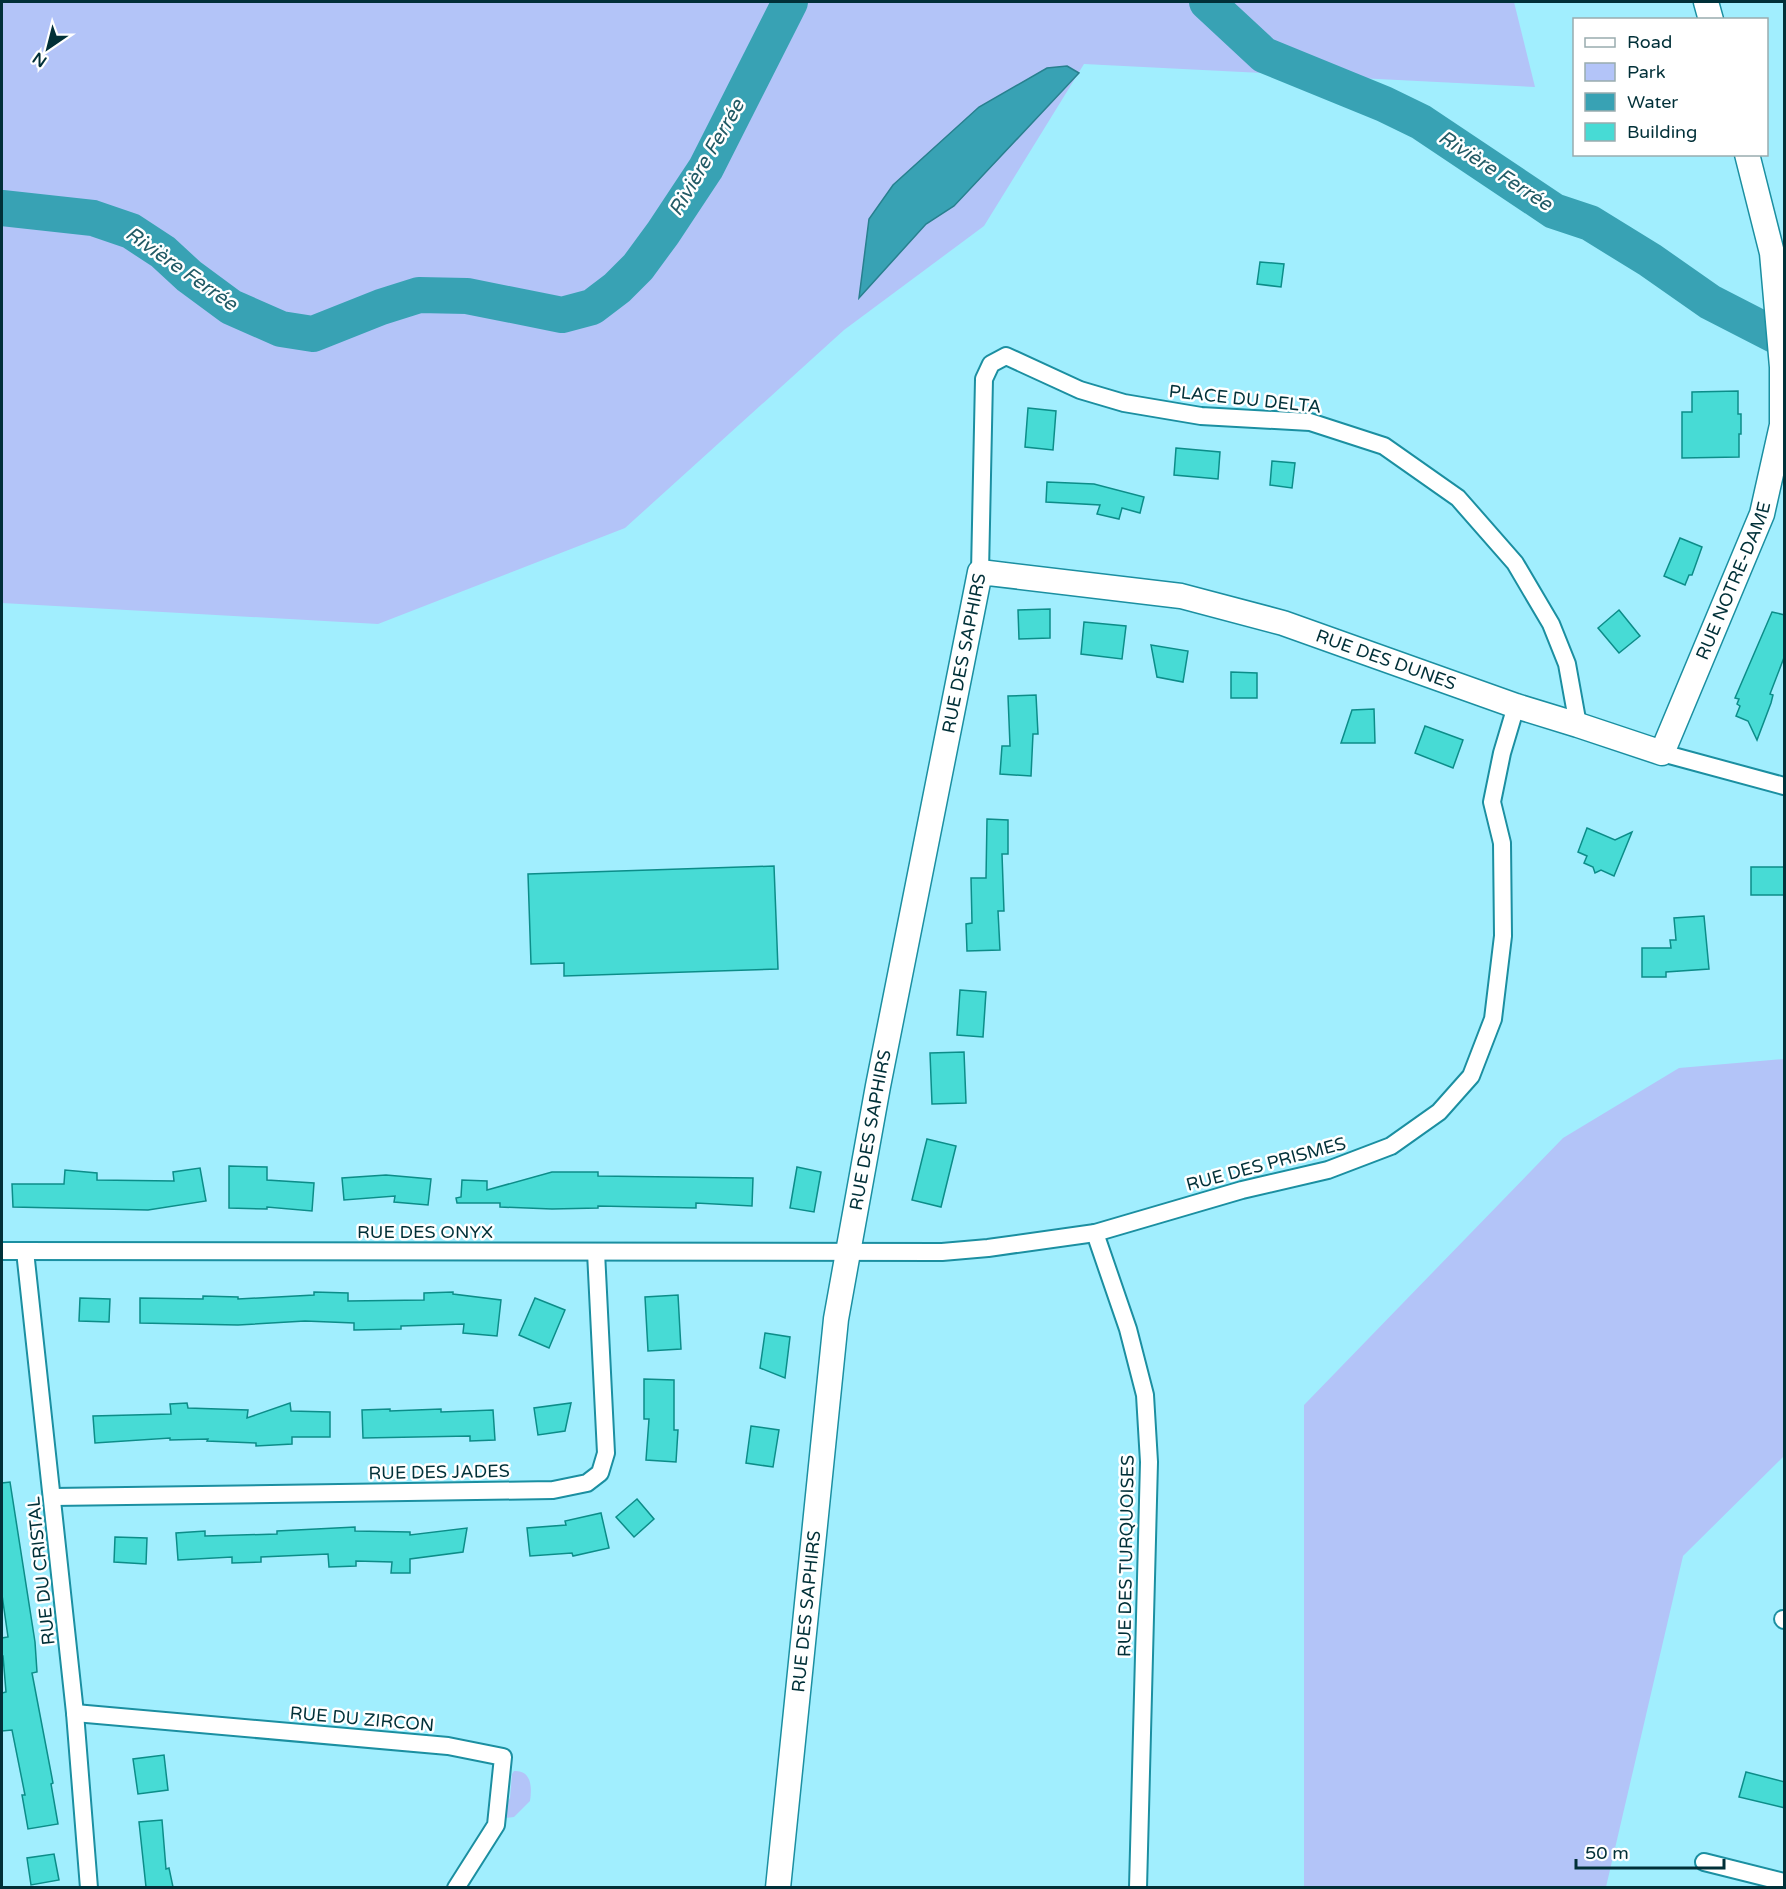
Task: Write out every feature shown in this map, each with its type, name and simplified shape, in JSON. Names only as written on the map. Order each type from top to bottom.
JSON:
[{"type":"street","points":[[1706,2],[1710,18]]},
{"type":"street","name":"RUE NOTRE-DAME","points":[[1662,753],[1762,514],[1782,425],[1782,367],[1773,253],[1748,156]]},
{"type":"street","name":"PLACE DU DELTA","points":[[984,380],[991,364],[1006,356],[1080,390],[1124,404],[1202,416],[1310,422],[1384,446],[1458,498],[1515,563],[1551,624],[1567,664],[1578,724]]},
{"type":"street","name":"RUE DES SAPHIRS","points":[[778,1887],[835,1331],[880,1076],[980,572],[984,380]]},
{"type":"street","name":"RUE DES DUNES","points":[[980,572],[1182,596],[1283,623],[1516,706],[1578,724],[1662,753],[1785,786]]},
{"type":"street","name":"RUE DES PRISMES","points":[[848,1252],[942,1252],[1095,1233],[1242,1190],[1328,1170],[1391,1146],[1439,1112],[1471,1076],[1493,1019],[1503,924],[1502,843],[1492,801],[1502,753],[1516,706]]},
{"type":"street","name":"RUE DES TURQUOISES","points":[[1095,1233],[1128,1329],[1145,1395],[1149,1462],[1138,1887]]},
{"type":"street","name":"RUE DES ONYX","points":[[2,1251],[848,1252]]},
{"type":"street","name":"RUE DU CRISTAL","points":[[24,1251],[53,1497],[75,1713],[89,1887]]},
{"type":"street","name":"RUE DES JADES","points":[[53,1497],[553,1490],[586,1483],[600,1473],[606,1453],[596,1252]]},
{"type":"street","name":"RUE DU ZIRCON","points":[[75,1713],[448,1746],[503,1757],[496,1825],[456,1887]]},
{"type":"street","points":[[1704,1862],[1785,1882]]},
{"type":"green space","points":[[2,2],[1514,2],[1535,87],[1084,64],[984,226],[844,330],[625,528],[378,624],[2,603]]},
{"type":"green space","points":[[1784,1059],[1784,1456],[1683,1556],[1606,1887],[1304,1887],[1304,1405],[1563,1138],[1679,1068]]},
{"type":"green space","points":[[514,1771],[520,1771],[528,1777],[531,1786],[530,1801],[514,1817],[505,1818],[502,1814],[510,1798]]},
{"type":"water","points":[[1067,66],[1079,73],[954,206],[926,224],[859,298],[869,219],[893,185],[979,107],[1047,68]]},
{"type":"building","points":[[1260,262],[1284,264],[1281,287],[1257,284]]},
{"type":"building","points":[[1738,391],[1738,414],[1741,414],[1739,457],[1682,458],[1682,412],[1692,412],[1692,392]]},
{"type":"building","points":[[1028,408],[1056,411],[1053,450],[1025,447]]},
{"type":"building","points":[[1176,448],[1220,452],[1218,479],[1174,475]]},
{"type":"building","points":[[1272,461],[1295,463],[1292,488],[1270,485]]},
{"type":"building","points":[[1047,482],[1094,484],[1144,497],[1140,513],[1122,508],[1119,519],[1097,514],[1100,505],[1046,502]]},
{"type":"building","points":[[1680,538],[1702,547],[1692,575],[1689,575],[1685,585],[1664,576]]},
{"type":"building","points":[[1050,609],[1050,638],[1019,639],[1018,610]]},
{"type":"building","points":[[1619,610],[1640,636],[1619,653],[1598,628]]},
{"type":"building","points":[[1772,612],[1785,615],[1785,655],[1770,694],[1773,695],[1771,703],[1757,740],[1748,721],[1736,716],[1740,706],[1737,704],[1739,699],[1735,698]]},
{"type":"building","points":[[1084,622],[1126,626],[1122,659],[1081,654]]},
{"type":"building","points":[[1151,645],[1188,651],[1183,682],[1157,677]]},
{"type":"building","points":[[1231,672],[1257,673],[1257,698],[1231,698]]},
{"type":"building","points":[[1036,695],[1038,734],[1033,734],[1031,776],[1000,774],[1002,746],[1010,746],[1008,696]]},
{"type":"building","points":[[1374,709],[1375,743],[1341,743],[1352,710]]},
{"type":"building","points":[[1425,726],[1463,740],[1453,768],[1415,753]]},
{"type":"building","points":[[987,819],[1008,820],[1008,854],[1002,854],[1004,911],[998,911],[1000,950],[967,951],[966,924],[972,923],[971,878],[986,878]]},
{"type":"building","points":[[1587,828],[1615,840],[1632,832],[1614,876],[1601,870],[1595,873],[1593,867],[1584,863],[1587,856],[1578,852]]},
{"type":"building","points":[[774,866],[778,969],[564,976],[564,963],[531,964],[528,874]]},
{"type":"building","points":[[1751,867],[1785,867],[1785,895],[1751,895]]},
{"type":"building","points":[[1704,916],[1709,969],[1666,972],[1666,977],[1642,977],[1642,948],[1671,948],[1670,940],[1676,940],[1674,918]]},
{"type":"building","points":[[960,990],[986,992],[983,1037],[957,1035]]},
{"type":"building","points":[[964,1052],[966,1103],[932,1104],[930,1053]]},
{"type":"building","points":[[927,1139],[956,1146],[941,1207],[912,1200]]},
{"type":"building","points":[[229,1166],[267,1167],[267,1180],[314,1183],[312,1211],[267,1207],[267,1209],[229,1208]]},
{"type":"building","points":[[797,1167],[821,1172],[814,1212],[790,1208]]},
{"type":"building","points":[[200,1168],[206,1201],[148,1210],[13,1207],[12,1184],[64,1184],[65,1170],[97,1173],[97,1180],[174,1181],[173,1172]]},
{"type":"building","points":[[552,1172],[598,1172],[598,1176],[753,1178],[752,1206],[696,1203],[696,1208],[598,1206],[598,1208],[552,1209],[500,1207],[500,1203],[457,1203],[456,1198],[461,1197],[462,1180],[487,1181],[487,1190]]},
{"type":"building","points":[[386,1175],[431,1179],[428,1205],[394,1202],[395,1196],[344,1200],[342,1178]]},
{"type":"building","points":[[314,1292],[348,1293],[348,1301],[424,1300],[424,1293],[453,1292],[453,1294],[501,1300],[497,1336],[463,1333],[464,1324],[354,1330],[354,1323],[305,1321],[238,1325],[140,1323],[140,1298],[203,1299],[203,1296],[238,1297],[238,1299],[314,1295]]},
{"type":"building","points":[[678,1295],[681,1349],[648,1351],[645,1297]]},
{"type":"building","points":[[80,1298],[110,1299],[109,1322],[79,1321]]},
{"type":"building","points":[[535,1298],[565,1310],[549,1348],[519,1335]]},
{"type":"building","points":[[765,1333],[790,1337],[785,1378],[760,1368]]},
{"type":"building","points":[[644,1379],[674,1380],[674,1430],[678,1430],[676,1462],[646,1460],[649,1419],[644,1419]]},
{"type":"building","points":[[187,1403],[188,1408],[248,1410],[247,1418],[290,1403],[291,1411],[330,1412],[330,1437],[292,1437],[292,1444],[256,1446],[256,1443],[207,1441],[208,1439],[170,1440],[170,1438],[95,1443],[93,1416],[171,1414],[170,1404]]},
{"type":"building","points":[[571,1403],[565,1431],[538,1435],[534,1408]]},
{"type":"building","points":[[390,1409],[390,1411],[441,1409],[441,1412],[493,1410],[495,1440],[470,1441],[470,1436],[363,1438],[362,1410]]},
{"type":"building","points":[[751,1426],[779,1430],[773,1467],[746,1463]]},
{"type":"building","points":[[10,1482],[35,1642],[37,1672],[32,1673],[53,1783],[51,1784],[58,1824],[28,1829],[22,1795],[25,1795],[12,1730],[2,1731],[2,1693],[6,1692],[2,1638],[8,1637],[2,1595],[2,1483]]},
{"type":"building","points":[[637,1499],[654,1519],[634,1537],[616,1517]]},
{"type":"building","points":[[601,1513],[609,1548],[573,1556],[572,1553],[530,1556],[527,1528],[566,1525],[565,1521]]},
{"type":"building","points":[[355,1527],[355,1531],[410,1532],[410,1535],[467,1528],[463,1552],[410,1559],[410,1573],[391,1573],[392,1562],[356,1561],[356,1566],[329,1567],[328,1554],[261,1557],[261,1562],[232,1563],[232,1557],[178,1560],[176,1533],[205,1531],[205,1536],[277,1534],[277,1531]]},
{"type":"building","points":[[115,1537],[147,1538],[146,1564],[114,1562]]},
{"type":"building","points":[[164,1755],[168,1790],[138,1794],[133,1759]]},
{"type":"building","points":[[1746,1772],[1785,1782],[1785,1808],[1739,1797]]},
{"type":"building","points":[[162,1820],[166,1869],[169,1868],[173,1887],[146,1887],[139,1822]]},
{"type":"building","points":[[54,1854],[59,1880],[31,1885],[27,1858]]},
{"type":"waterway","name":"Rivière Ferrée","points":[[2,208],[93,218],[131,231],[163,252],[189,276],[231,307],[281,329],[313,334],[381,307],[419,295],[467,296],[562,315],[592,307],[617,288],[638,267],[663,233],[706,168],[790,2]]},
{"type":"waterway","name":"Rivière Ferrée","points":[[1207,2],[1264,55],[1384,104],[1421,122],[1554,211],[1590,223],[1650,260],[1710,302],[1784,340]]}]
